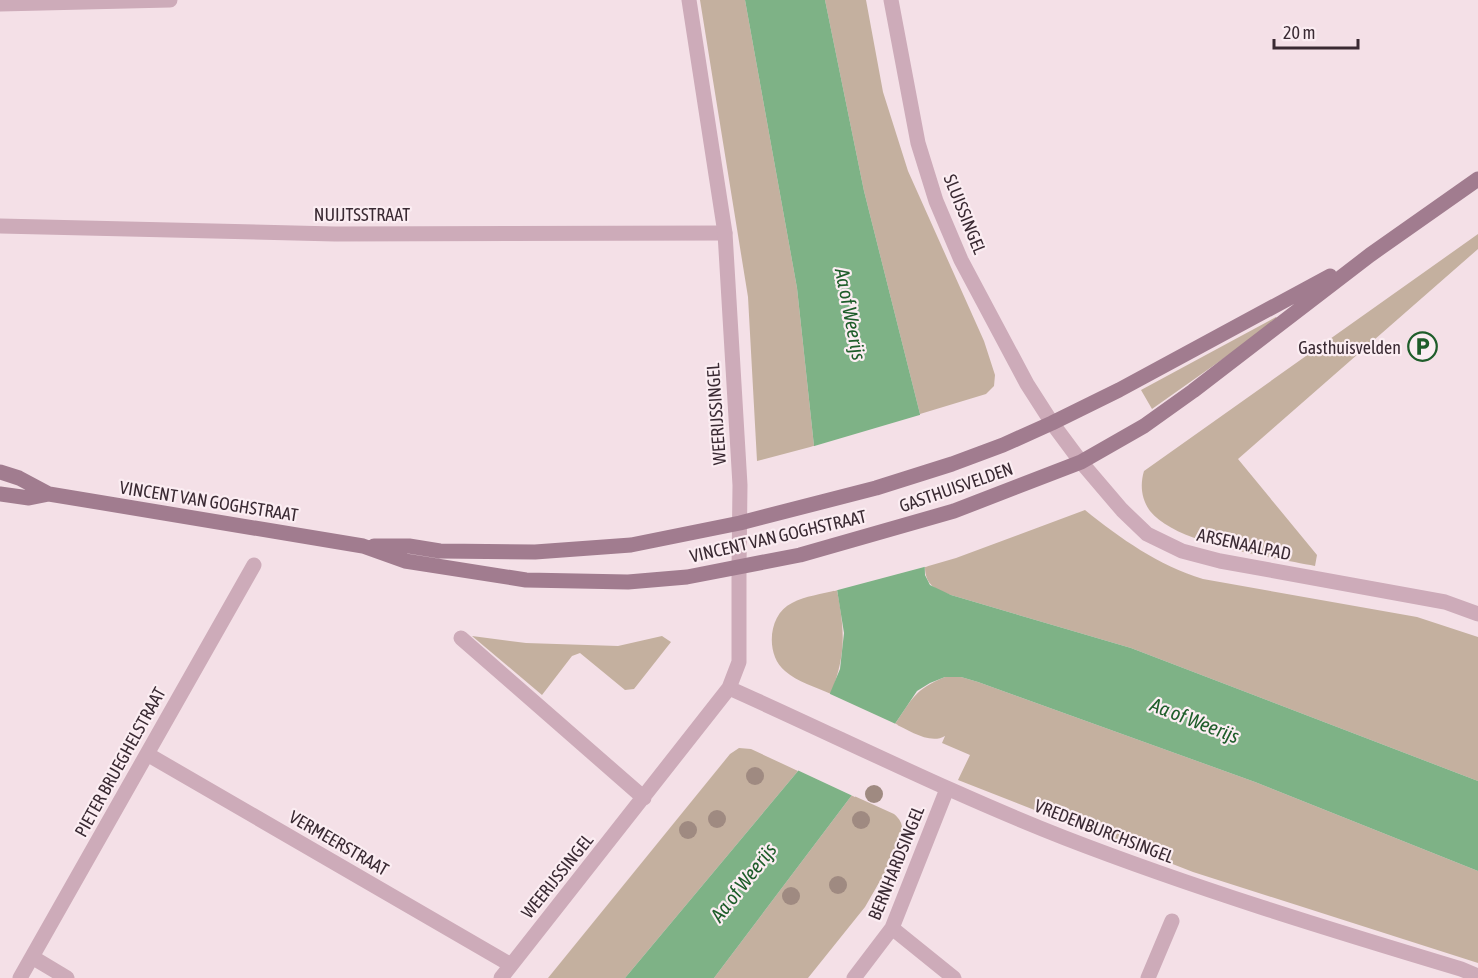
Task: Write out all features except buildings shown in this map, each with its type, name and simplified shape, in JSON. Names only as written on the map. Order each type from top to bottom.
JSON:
[{"type":"main road","name":"GASTHUISVELDEN","points":[[881,532],[954,511],[1081,462],[1144,426],[1370,255],[1478,179]]},
{"type":"main road","name":"GASTHUISVELDEN","points":[[876,488],[952,464],[1052,423],[1119,390],[1370,255]]},
{"type":"main road","name":"VINCENT VAN GOGHSTRAAT","points":[[0,472],[19,478],[49,494],[363,546],[409,546],[440,551],[535,552],[631,544],[740,523],[876,488]]},
{"type":"main road","name":"VINCENT VAN GOGHSTRAAT","points":[[0,494],[29,498],[49,494]]},
{"type":"main road","name":"VINCENT VAN GOGHSTRAAT","points":[[363,546],[405,561],[526,580],[627,582],[687,577],[800,555],[881,532]]},
{"type":"street","points":[[0,4],[170,0]]},
{"type":"street","name":"WEERIJSSINGEL","points":[[501,978],[729,688],[739,662],[740,485],[724,233],[689,0]]},
{"type":"street","name":"SLUISSINGEL","points":[[891,0],[918,143],[936,201],[961,260],[1027,384],[1052,423]]},
{"type":"street","name":"NUIJTSSTRAAT","points":[[0,226],[335,234],[724,233]]},
{"type":"street","name":"ARSENAALPAD","points":[[1052,423],[1081,462],[1122,510],[1147,534],[1182,551],[1220,561],[1445,602],[1478,614]]},
{"type":"street","name":"PIETER BRUEGHELSTRAAT","points":[[20,978],[254,565]]},
{"type":"street","points":[[461,638],[644,798]]},
{"type":"street","name":"VREDENBURCHSINGEL","points":[[729,688],[947,789],[1065,838],[1185,882],[1478,976]]},
{"type":"street","name":"VERMEERSTRAAT","points":[[147,754],[511,965]]},
{"type":"street","name":"BERNHARDSINGEL","points":[[854,978],[892,928],[947,789]]},
{"type":"street","points":[[1148,978],[1172,921]]},
{"type":"street","points":[[892,928],[954,978]]},
{"type":"street","points":[[32,957],[67,978]]},
{"type":"shaded area","points":[[700,0],[745,0],[797,288],[814,446],[757,461],[748,297]]},
{"type":"shaded area","points":[[825,0],[866,0],[883,92],[908,171],[984,341],[995,375],[994,386],[986,394],[920,414],[864,191]]},
{"type":"shaded area","points":[[1478,234],[1478,249],[1238,459],[1317,555],[1315,566],[1251,554],[1203,541],[1163,523],[1150,511],[1142,491],[1144,471]]},
{"type":"shaded area","points":[[1276,317],[1278,320],[1152,409],[1141,390]]},
{"type":"shaded area","points":[[1085,510],[1155,559],[1203,579],[1417,617],[1478,637],[1478,781],[1131,648],[946,593],[932,586],[927,578],[925,567],[956,558]]},
{"type":"shaded area","points":[[837,590],[843,643],[831,694],[785,671],[774,655],[772,635],[778,616],[784,608],[802,599]]},
{"type":"shaded area","points":[[472,636],[526,643],[618,646],[662,636],[671,642],[634,689],[625,690],[580,653],[572,656],[542,695]]},
{"type":"shaded area","points":[[945,677],[961,677],[978,682],[1255,782],[1478,871],[1478,963],[1193,872],[958,780],[970,755],[942,743],[945,736],[926,738],[895,724],[910,701],[920,691]]},
{"type":"shaded area","points":[[739,748],[751,749],[798,771],[625,978],[548,978],[730,754]]},
{"type":"shaded area","points":[[852,795],[894,814],[902,828],[902,834],[884,874],[865,907],[808,978],[714,978]]},
{"type":"water","name":"Aa of Weerijs","points":[[745,0],[825,0],[864,191],[920,414],[925,575],[930,585],[951,595],[1131,648],[1478,781],[1478,871],[1255,782],[978,682],[961,677],[945,677],[917,691],[868,764],[852,795],[714,978],[625,978],[798,771],[840,669],[844,633],[814,446],[797,288]]},
{"type":"pier","points":[[923,414],[928,566],[834,591],[811,447]]},
{"type":"pier","points":[[828,693],[898,725],[870,766],[855,797],[795,769]]},
{"type":"place","name":"Gasthuisvelden","points":[[1422,347]]}]
